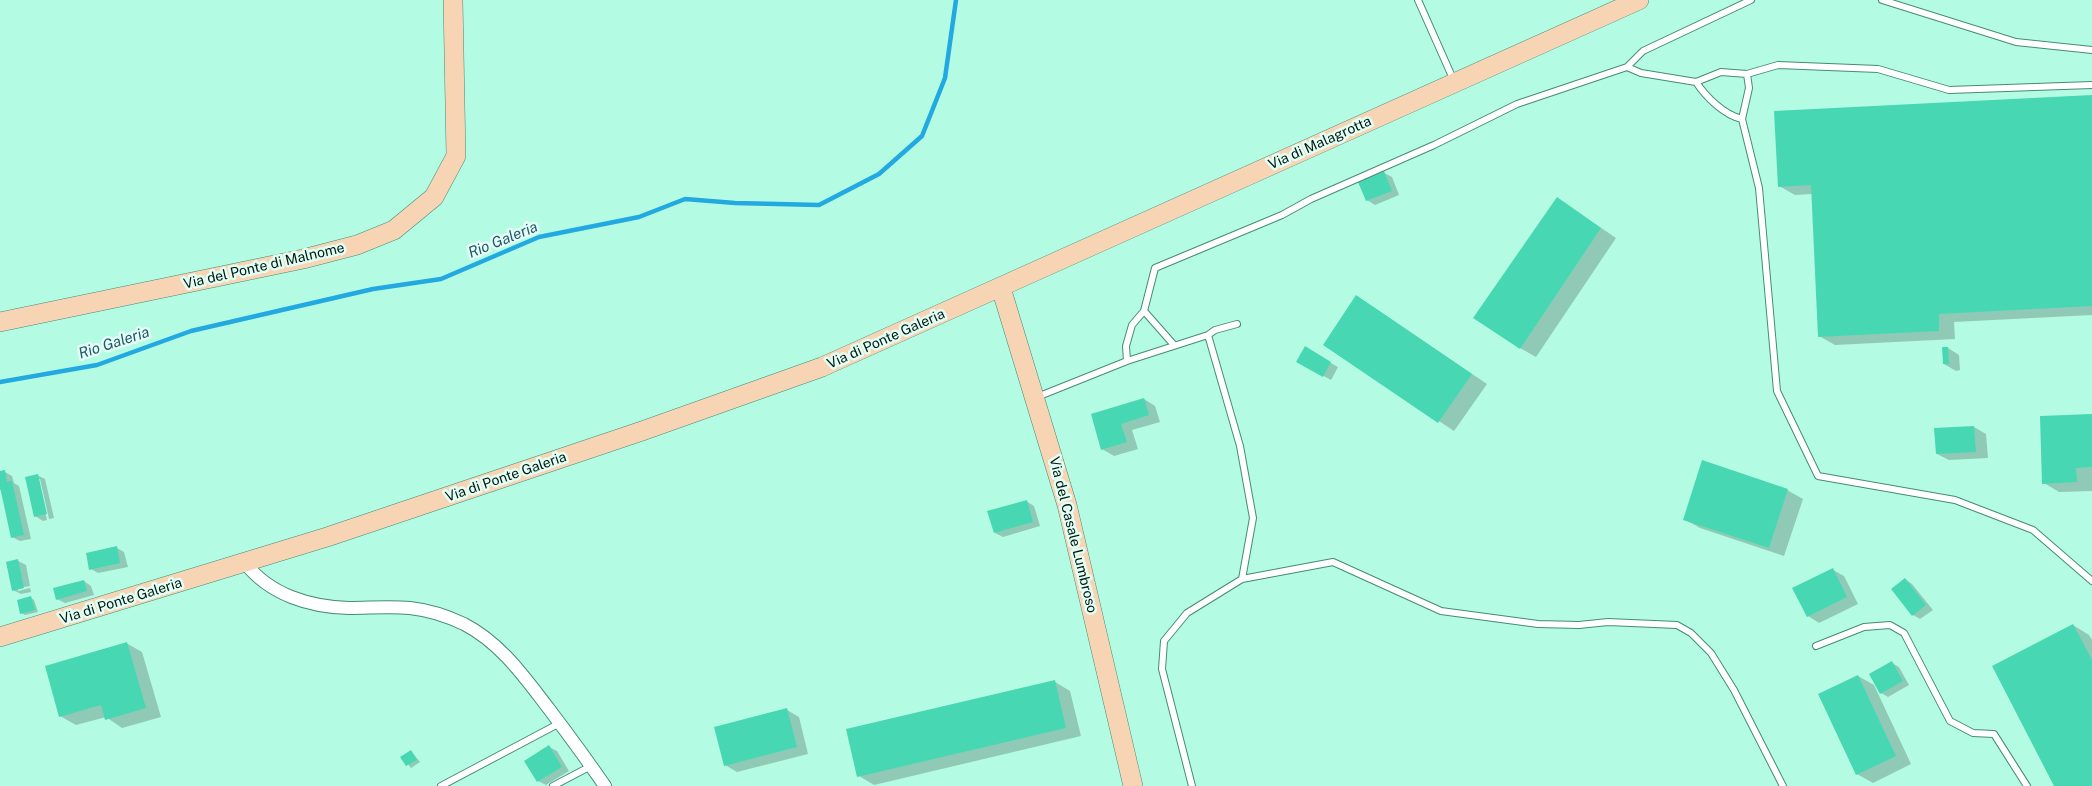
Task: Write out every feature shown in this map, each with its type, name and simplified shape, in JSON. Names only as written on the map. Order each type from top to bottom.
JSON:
[{"type":"main road","name":"Via del Ponte di Malnome","points":[[0,322],[303,259],[357,245],[394,230],[434,197],[456,156],[453,0]]},
{"type":"main road","name":"Via di Malagrotta","points":[[1002,288],[1639,0]]},
{"type":"main road","name":"Via del Casale Lumbroso","points":[[1002,288],[1067,505],[1133,786]]},
{"type":"main road","name":"Via di Ponte Galeria","points":[[0,637],[245,563],[642,431],[822,367],[1002,288]]},
{"type":"street","points":[[245,563],[256,577],[273,589],[303,601],[334,607],[392,607],[423,610],[445,616],[466,625],[493,644],[517,667],[605,786]]},
{"type":"lane","points":[[1418,0],[1455,82]]},
{"type":"lane","points":[[1127,361],[1126,346],[1132,325],[1144,311],[1155,268],[1282,215],[1311,199],[1434,145],[1517,104],[1627,67],[1643,51],[1751,0]]},
{"type":"lane","points":[[1882,0],[2016,42],[2092,50]]},
{"type":"lane","points":[[1627,67],[1641,73],[1696,82],[1721,72],[1747,74],[1778,65],[1878,69],[1949,90],[2092,85]]},
{"type":"lane","points":[[1747,74],[1749,88],[1742,119],[1760,188],[1777,391],[1818,476],[1955,500],[2033,530],[2092,581]]},
{"type":"lane","points":[[1696,82],[1703,93],[1733,117],[1742,119]]},
{"type":"lane","points":[[1144,311],[1174,345]]},
{"type":"lane","points":[[1035,398],[1127,361],[1237,324]]},
{"type":"lane","points":[[1208,335],[1240,446],[1253,518],[1242,579]]},
{"type":"lane","points":[[1192,786],[1162,669],[1164,641],[1187,613],[1242,579],[1333,562],[1441,611],[1538,624],[1579,625],[1608,622],[1677,625],[1691,633],[1711,653],[1734,690],[1783,786]]},
{"type":"lane","points":[[1816,646],[1864,627],[1890,625],[1904,634],[1950,721],[1973,733],[1994,734],[2027,786]]},
{"type":"lane","points":[[440,786],[560,723]]},
{"type":"lane","points":[[553,786],[591,766]]},
{"type":"building","points":[[2092,95],[2092,306],[1939,314],[1939,331],[1818,337],[1811,185],[1778,187],[1774,111]]},
{"type":"building","points":[[1384,171],[1392,191],[1366,201],[1358,182]]},
{"type":"building","points":[[1557,197],[1601,228],[1520,349],[1473,318]]},
{"type":"building","points":[[1356,295],[1472,374],[1438,423],[1323,345]]},
{"type":"building","points":[[1305,346],[1331,362],[1323,377],[1296,362]]},
{"type":"building","points":[[1942,347],[1948,347],[1949,364],[1943,364]]},
{"type":"building","points":[[1144,398],[1149,415],[1121,424],[1127,442],[1101,450],[1091,414]]},
{"type":"building","points":[[2092,414],[2092,467],[2076,468],[2077,482],[2042,484],[2040,416]]},
{"type":"building","points":[[1974,426],[1976,452],[1936,454],[1934,428]]},
{"type":"building","points":[[1702,460],[1788,489],[1769,548],[1683,520]]},
{"type":"building","points":[[5,470],[7,482],[12,481],[24,535],[11,538],[0,487],[0,471]]},
{"type":"building","points":[[38,474],[47,514],[34,517],[25,477]]},
{"type":"building","points":[[1027,500],[1033,522],[994,533],[987,511]]},
{"type":"building","points":[[117,546],[120,563],[89,570],[86,553]]},
{"type":"building","points":[[18,559],[24,588],[12,591],[6,562]]},
{"type":"building","points":[[1833,568],[1847,597],[1807,617],[1792,588]]},
{"type":"building","points":[[1905,578],[1926,605],[1912,616],[1891,589]]},
{"type":"building","points":[[84,580],[87,591],[56,600],[53,588]]},
{"type":"building","points":[[31,596],[35,610],[20,614],[17,600]]},
{"type":"building","points":[[2073,624],[2092,660],[2092,786],[2054,786],[1992,666]]},
{"type":"building","points":[[127,642],[146,708],[105,720],[101,705],[59,717],[45,666]]},
{"type":"building","points":[[1892,661],[1903,681],[1880,694],[1869,674]]},
{"type":"building","points":[[1858,675],[1896,756],[1856,775],[1818,694]]},
{"type":"building","points":[[1055,680],[1066,728],[857,777],[846,729]]},
{"type":"building","points":[[787,708],[797,747],[724,766],[714,727]]},
{"type":"building","points":[[549,745],[562,767],[537,782],[524,761]]},
{"type":"building","points":[[411,750],[417,760],[406,766],[400,757]]},
{"type":"waterway","name":"Rio Galeria","points":[[0,382],[97,365],[191,331],[373,289],[441,279],[539,237],[639,217],[685,199],[735,203],[819,205],[879,174],[922,136],[945,78],[956,0]]}]
